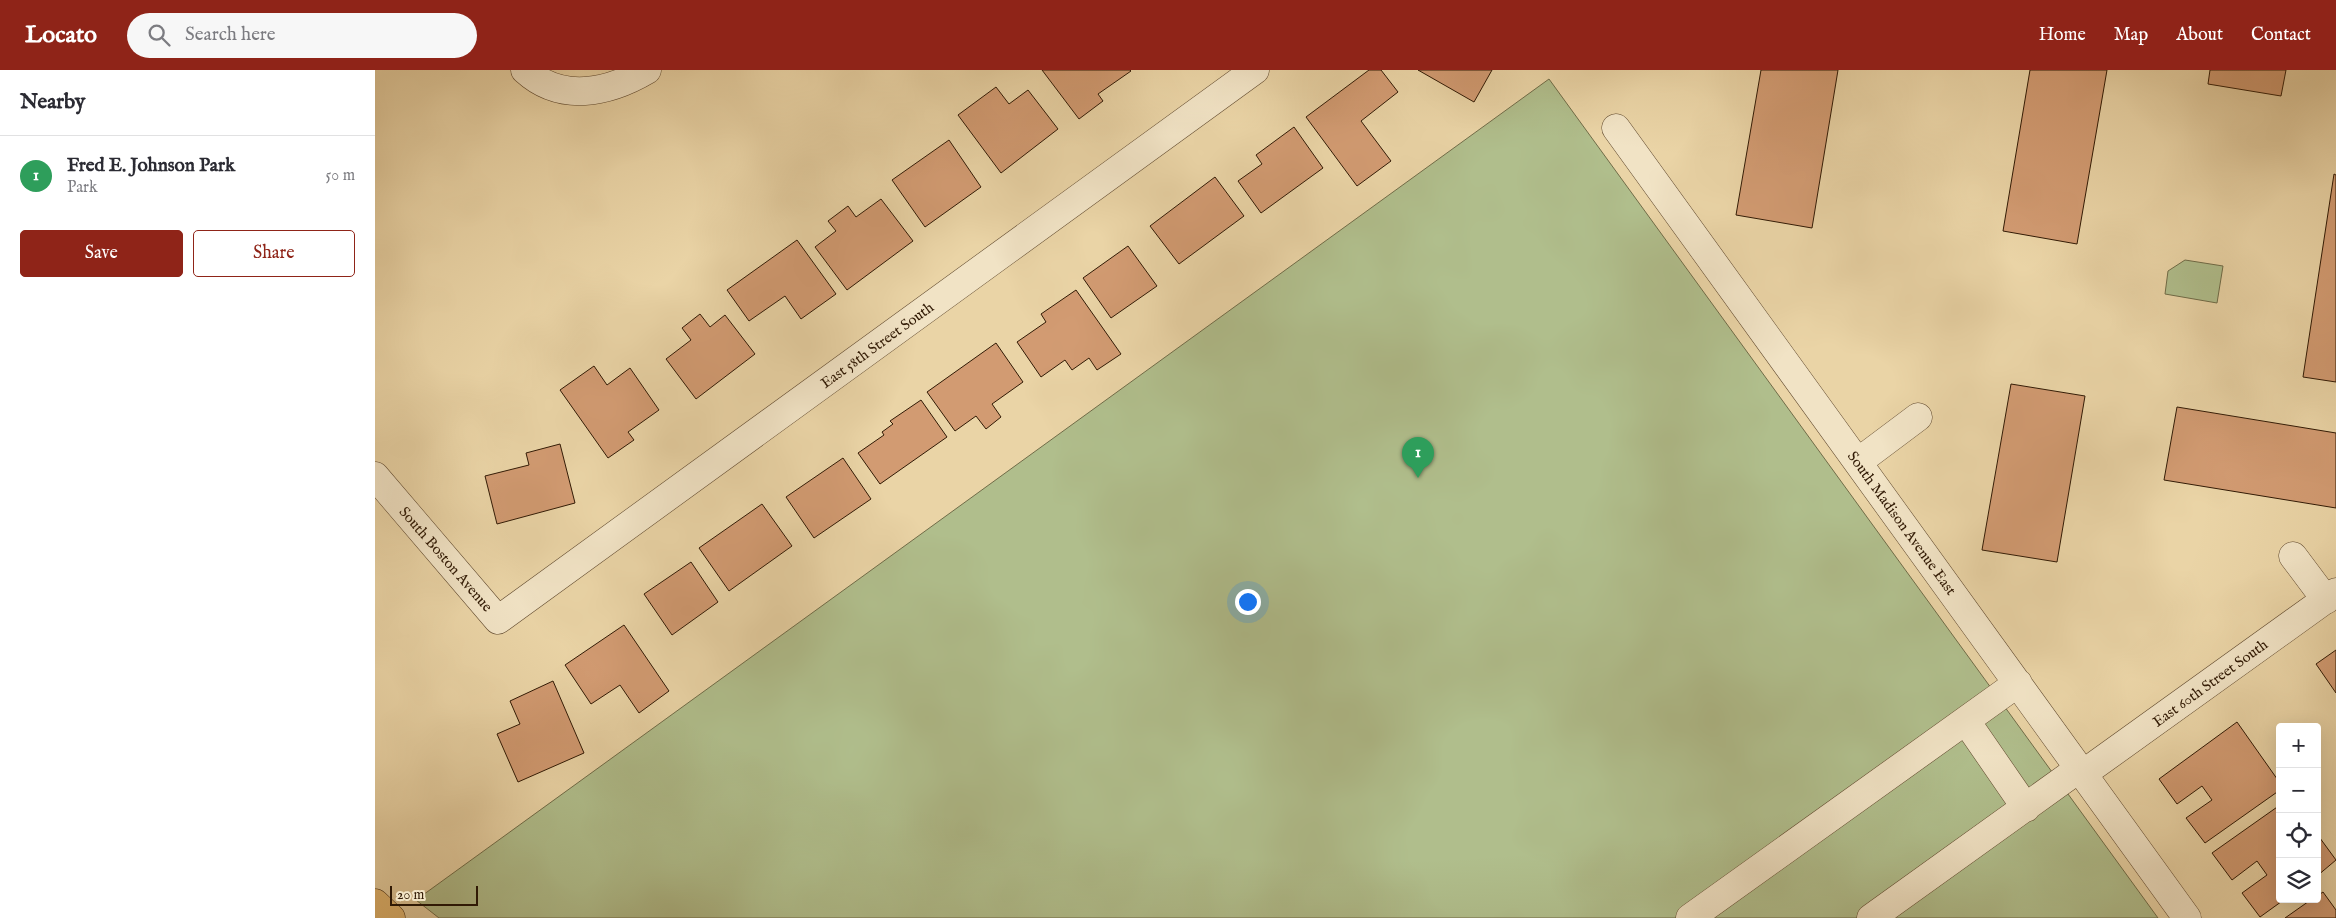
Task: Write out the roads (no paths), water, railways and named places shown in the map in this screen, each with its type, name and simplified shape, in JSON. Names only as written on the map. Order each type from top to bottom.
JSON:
[{"type":"main road","points":[[375,903],[391,918]]},
{"type":"street","points":[[525,70],[559,90],[579,91],[613,87],[647,70]]},
{"type":"street","name":"East 58th Street South","points":[[498,620],[1255,70]]},
{"type":"street","name":"South Madison Avenue East","points":[[1616,128],[2187,918]]},
{"type":"street","points":[[1858,462],[1918,417]]},
{"type":"street","name":"South Boston Avenue","points":[[375,476],[498,620]]},
{"type":"street","points":[[2293,556],[2331,596]]},
{"type":"street","name":"East 60th Street South","points":[[1871,918],[2331,596]]},
{"type":"street","points":[[1690,918],[2018,683]]},
{"type":"street","points":[[1966,722],[2026,808]]},
{"type":"place","name":"Fred E. Johnson Park","points":[[1418,478]]}]
